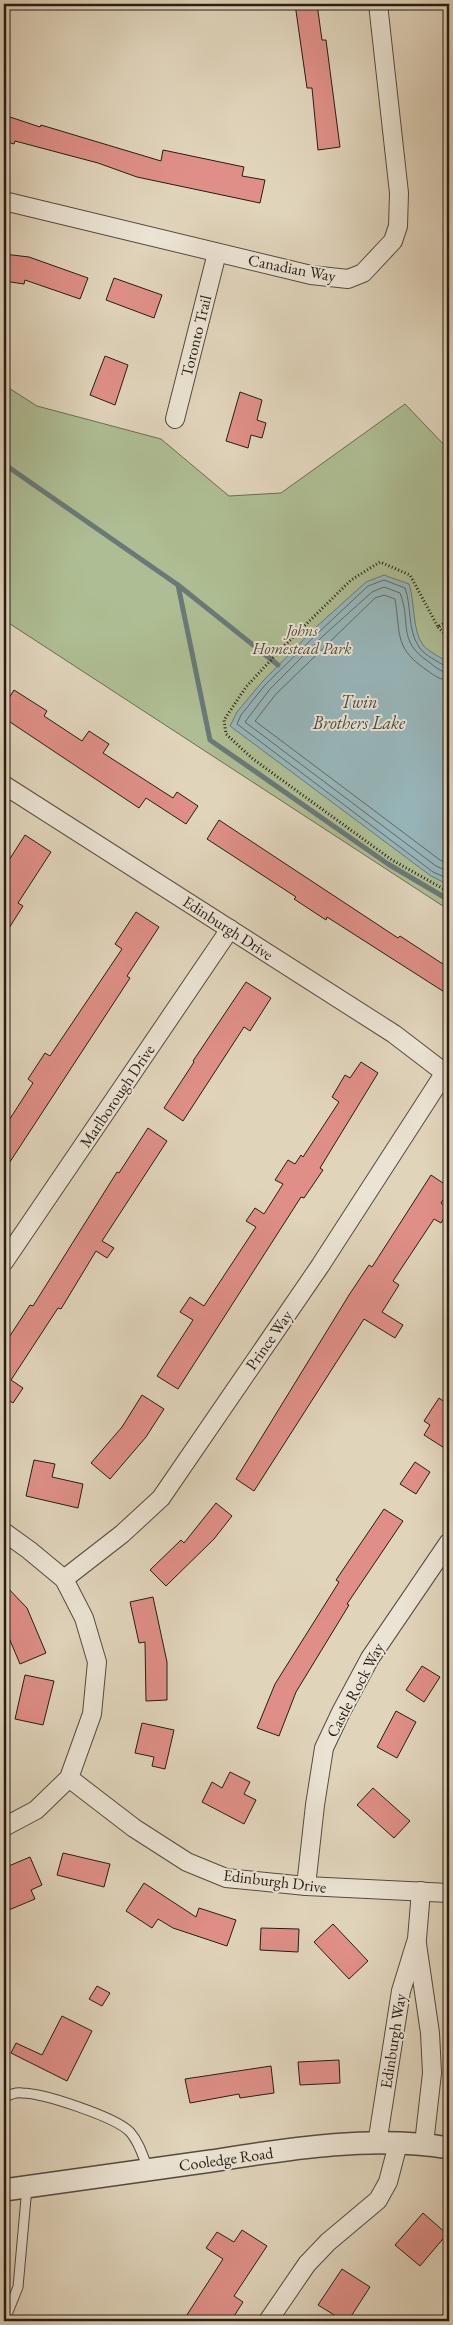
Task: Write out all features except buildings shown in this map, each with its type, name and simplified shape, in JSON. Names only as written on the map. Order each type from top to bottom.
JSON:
[{"type":"street","name":"Canadian Way","points":[[4,201],[311,275],[348,279],[363,273],[393,241],[398,226],[399,193],[378,4]]},
{"type":"street","name":"Toronto Trail","points":[[175,419],[217,253]]},
{"type":"street","name":"Edinburgh Drive","points":[[5,789],[394,1034],[447,1075]]},
{"type":"street","name":"Marlborough Drive","points":[[4,1262],[230,929]]},
{"type":"street","name":"Prince Way","points":[[64,1579],[122,1534],[161,1498],[320,1266],[447,1075]]},
{"type":"street","points":[[4,1532],[64,1579],[84,1618],[97,1662],[92,1714],[70,1778],[36,1810],[4,1827]]},
{"type":"street","name":"Castle Rock Way","points":[[306,1886],[324,1748],[370,1658],[449,1542]]},
{"type":"street","name":"Edinburgh Drive","points":[[70,1778],[134,1828],[188,1862],[226,1878],[306,1886],[449,1893]]},
{"type":"street","name":"Edinburgh Way","points":[[268,2321],[311,2259],[378,2200],[388,2182],[387,2144],[401,1991],[417,1939],[421,1892]]},
{"type":"street","name":"Edinburgh Way","points":[[417,1939],[430,2033],[432,2073],[424,2144]]},
{"type":"street","name":"Cooledge Road","points":[[4,2190],[255,2153],[346,2145],[424,2144],[449,2148]]},
{"type":"lane","points":[[4,2098],[22,2092],[44,2097],[117,2122],[129,2131],[139,2145],[148,2169]]},
{"type":"lane","points":[[8,2312],[18,2287],[27,2187]]},
{"type":"path","points":[[449,638],[438,627],[410,575],[380,562],[351,580],[278,652],[246,687],[224,720],[226,734],[253,759],[392,860],[449,892]]},
{"type":"path","points":[[438,627],[449,620]]},
{"type":"green space","name":"Johns Homestead Park","points":[[4,385],[37,406],[161,439],[229,496],[281,493],[405,404],[449,450],[449,910],[4,620]]},
{"type":"water","name":"Twin Brothers Lake","points":[[384,575],[409,584],[419,639],[429,650],[449,663],[449,885],[431,876],[230,726],[237,712],[262,682],[315,628],[366,582]]},
{"type":"waterway","points":[[4,464],[178,585],[278,665]]},
{"type":"waterway","points":[[178,585],[210,740],[388,864],[449,900]]}]
